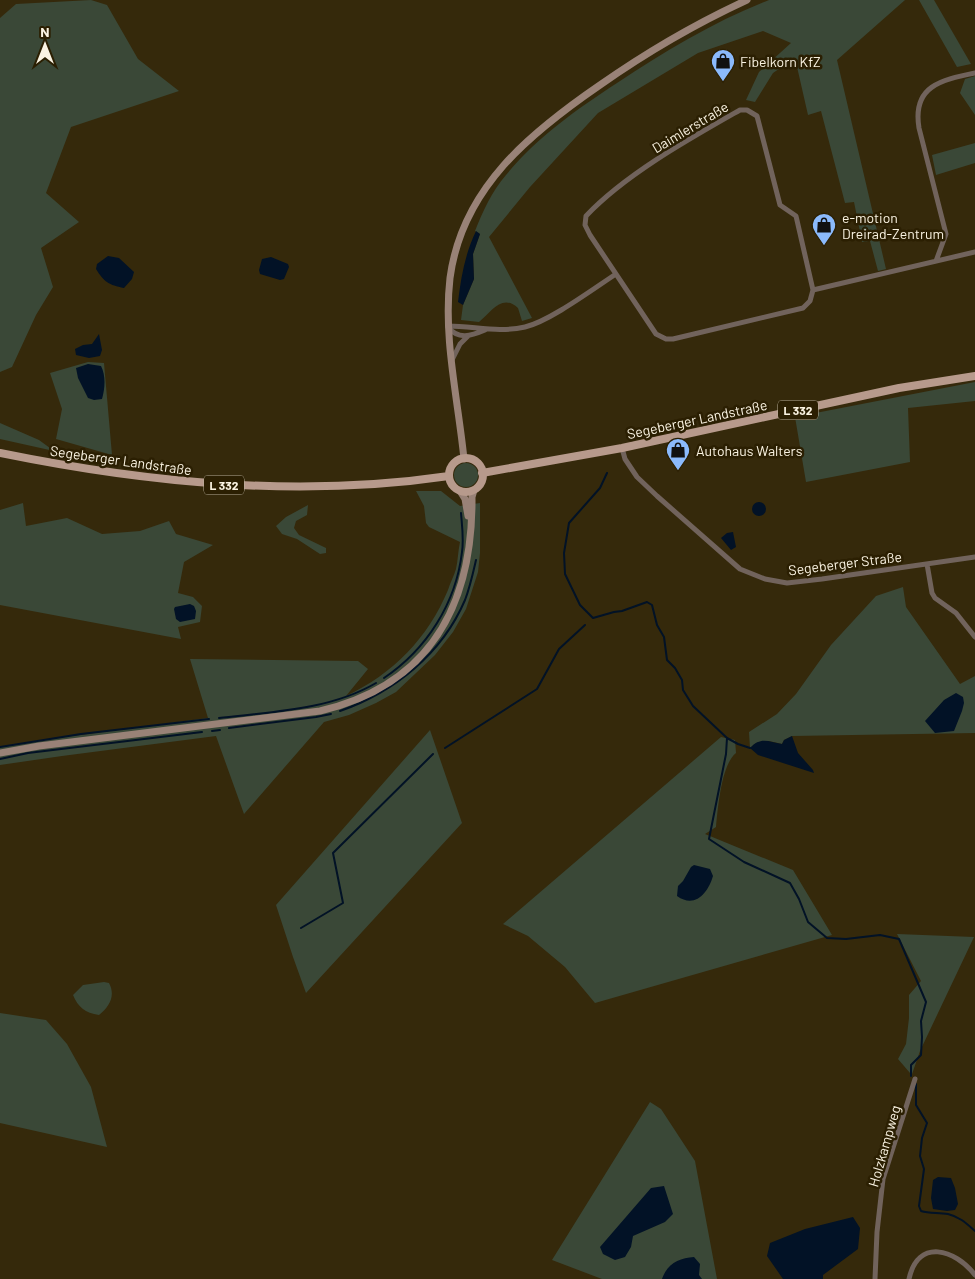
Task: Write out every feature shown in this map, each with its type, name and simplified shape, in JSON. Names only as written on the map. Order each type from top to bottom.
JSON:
[{"type":"main road","points":[[464,459],[448,326],[449,289],[456,250],[475,204],[500,168],[555,116],[639,57],[707,18],[747,0]]},
{"type":"main road","name":"Segeberger Landstraße","points":[[482,473],[622,448],[899,388],[975,376]]},
{"type":"main road","name":"Segeberger Landstraße","points":[[0,453],[92,470],[226,485],[348,485],[449,476]]},
{"type":"main road","points":[[460,491],[468,492],[474,490],[481,483],[482,473],[477,463],[472,460],[459,460],[453,465],[449,476],[452,485],[460,491],[464,499],[470,524]]},
{"type":"main road","points":[[0,753],[63,743],[308,713],[338,706],[369,694],[394,679],[419,658],[446,621],[460,592],[467,564],[474,490]]},
{"type":"street","points":[[936,261],[946,234],[919,128],[917,117],[919,106],[924,94],[933,85],[946,79],[975,73]]},
{"type":"street","name":"Daimlerstraße","points":[[740,110],[748,110],[757,116],[780,205],[796,216],[813,290],[810,301],[802,308],[666,339],[656,334],[616,274],[585,225],[586,216],[641,171],[685,141],[740,110]]},
{"type":"street","points":[[813,290],[975,252]]},
{"type":"street","points":[[448,326],[486,330],[526,327],[538,322],[616,274]]},
{"type":"street","points":[[448,326],[458,336],[470,335],[486,330]]},
{"type":"street","points":[[452,360],[460,344],[470,335]]},
{"type":"street","name":"Segeberger Straße","points":[[622,448],[625,459],[637,476],[657,496],[724,556],[740,569],[755,576],[787,583],[975,557]]},
{"type":"street","points":[[928,564],[932,593],[935,598],[956,613],[975,637]]},
{"type":"street","name":"Holzkampweg","points":[[875,1279],[877,1232],[884,1179],[915,1079]]},
{"type":"street","points":[[909,1279],[916,1262],[925,1254],[932,1252],[943,1252],[955,1256],[966,1264],[975,1275]]},
{"type":"green space","points":[[91,0],[107,5],[138,59],[179,91],[71,127],[46,193],[79,222],[41,248],[53,287],[36,315],[12,367],[0,372],[0,18],[16,4]]},
{"type":"green space","points":[[769,0],[905,0],[837,60],[886,269],[878,271],[870,241],[862,242],[854,202],[845,203],[821,111],[808,115],[795,58],[773,73],[755,102],[746,100],[759,72],[791,43],[763,31],[698,53],[598,113],[530,187],[489,237],[532,318],[522,321],[518,308],[507,302],[492,309],[479,322],[461,320],[463,305],[474,279],[473,254],[480,234],[475,231],[492,194],[518,161],[558,125],[635,71],[710,27]]},
{"type":"green space","points":[[919,0],[934,0],[971,64],[957,67]]},
{"type":"green space","points":[[975,76],[975,115],[960,93],[965,79]]},
{"type":"green space","points":[[975,143],[975,163],[936,175],[932,155]]},
{"type":"green space","points":[[88,362],[104,363],[112,455],[56,439],[62,409],[50,373]]},
{"type":"green space","points":[[975,382],[975,401],[908,408],[910,462],[806,482],[795,417]]},
{"type":"green space","points":[[0,423],[39,440],[54,451],[0,439]]},
{"type":"green space","points":[[466,463],[475,466],[478,475],[475,484],[466,487],[457,484],[454,475],[457,466]]},
{"type":"green space","points":[[416,491],[441,491],[460,506],[480,503],[478,572],[466,609],[453,632],[435,655],[396,692],[349,715],[324,722],[244,814],[216,736],[0,765],[0,747],[208,718],[190,659],[358,661],[368,669],[346,696],[379,677],[407,653],[430,624],[440,607],[456,569],[460,542],[429,527],[426,523],[424,506]]},
{"type":"green space","points":[[23,503],[26,526],[67,518],[102,534],[140,531],[169,521],[176,534],[213,545],[184,562],[178,593],[193,597],[202,606],[200,622],[178,627],[181,639],[0,605],[0,510]]},
{"type":"green space","points":[[308,505],[307,515],[296,521],[294,528],[299,535],[326,548],[326,553],[320,554],[297,539],[282,534],[276,526],[286,517]]},
{"type":"green space","points":[[903,587],[906,607],[960,684],[975,676],[975,733],[792,736],[784,740],[782,744],[762,741],[750,748],[749,732],[777,714],[796,694],[831,645],[876,596]]},
{"type":"green space","points":[[430,730],[462,823],[306,993],[276,905]]},
{"type":"green space","points":[[721,737],[735,740],[736,753],[727,767],[724,777],[719,798],[716,827],[705,834],[793,870],[832,935],[595,1003],[565,967],[528,936],[503,924]]},
{"type":"green space","points":[[897,934],[974,937],[920,1051],[911,1077],[910,1073],[898,1059],[906,1044],[909,995],[921,981]]},
{"type":"green space","points":[[109,983],[112,997],[106,1008],[99,1015],[90,1013],[77,1003],[73,995],[83,985]]},
{"type":"green space","points":[[0,1013],[46,1020],[67,1044],[91,1087],[107,1147],[0,1123]]},
{"type":"green space","points":[[650,1102],[661,1109],[695,1161],[717,1279],[602,1279],[552,1260]]},
{"type":"water","points":[[476,231],[480,234],[473,254],[474,279],[463,305],[458,302],[461,284],[466,257]]},
{"type":"water","points":[[108,256],[119,258],[134,272],[132,279],[124,288],[107,282],[96,269],[97,264]]},
{"type":"water","points":[[271,257],[288,264],[289,267],[284,279],[280,280],[260,274],[259,270],[262,259]]},
{"type":"water","points":[[99,334],[102,350],[100,356],[89,358],[76,355],[75,349],[83,345],[92,344]]},
{"type":"water","points":[[88,364],[101,366],[103,370],[105,382],[102,399],[94,400],[88,398],[78,378],[76,368]]},
{"type":"water","points":[[759,502],[764,504],[766,509],[764,514],[759,516],[754,514],[752,509],[754,504]]},
{"type":"water","points":[[733,532],[736,547],[731,550],[721,538],[727,533]]},
{"type":"water","points":[[190,604],[194,606],[196,611],[195,619],[180,622],[176,619],[175,607]]},
{"type":"water","points":[[956,693],[963,697],[964,703],[954,731],[935,733],[925,721],[944,700]]},
{"type":"water","points":[[792,736],[798,753],[814,773],[758,755],[750,748],[762,741],[782,744],[784,740]]},
{"type":"water","points":[[694,865],[710,869],[713,876],[708,888],[700,897],[690,901],[684,900],[677,896],[678,886]]},
{"type":"water","points":[[938,1177],[951,1178],[958,1204],[955,1210],[933,1209],[931,1198],[933,1180]]},
{"type":"water","points":[[664,1186],[673,1214],[665,1222],[633,1236],[631,1247],[625,1257],[615,1260],[603,1254],[600,1247],[651,1188]]},
{"type":"water","points":[[853,1217],[860,1228],[858,1249],[823,1275],[823,1279],[783,1279],[767,1256],[770,1243],[805,1229]]},
{"type":"water","points":[[694,1257],[700,1264],[699,1275],[702,1279],[662,1279],[667,1269],[674,1263]]},
{"type":"waterway","points":[[607,473],[600,488],[569,523],[564,553],[565,574],[580,605],[593,618],[622,611],[647,602],[652,605],[657,625],[664,637],[667,660],[675,668],[682,680],[683,690],[693,706],[727,738],[750,748]]},
{"type":"waterway","points":[[384,678],[426,639],[446,607],[459,571],[463,537],[461,513]]},
{"type":"waterway","points":[[340,711],[360,703],[397,682],[430,654],[455,619],[465,600],[476,560]]},
{"type":"waterway","points":[[445,748],[537,689],[559,649],[585,625]]},
{"type":"waterway","points":[[219,718],[320,704],[358,692],[376,683]]},
{"type":"waterway","points":[[229,728],[331,714]]},
{"type":"waterway","points":[[0,747],[81,734],[209,719]]},
{"type":"waterway","points":[[212,731],[220,730]]},
{"type":"waterway","points":[[0,759],[28,753],[202,732]]},
{"type":"waterway","points":[[727,738],[726,754],[709,839],[744,862],[790,883],[808,922],[827,938],[846,939],[880,935],[899,939],[926,1002],[921,1021],[921,1055],[911,1065],[911,1076]]},
{"type":"waterway","points":[[301,928],[343,903],[333,853],[433,754]]},
{"type":"waterway","points":[[916,1084],[916,1105],[927,1123],[922,1138],[920,1156],[924,1169],[919,1206],[921,1211],[952,1215],[975,1231]]},
{"type":"place","name":"Fibelkorn KfZ","points":[[723,82]]},
{"type":"place","name":"e-motion Dreirad-Zentrum","points":[[824,246]]},
{"type":"place","name":"Autohaus Walters","points":[[678,471]]}]
